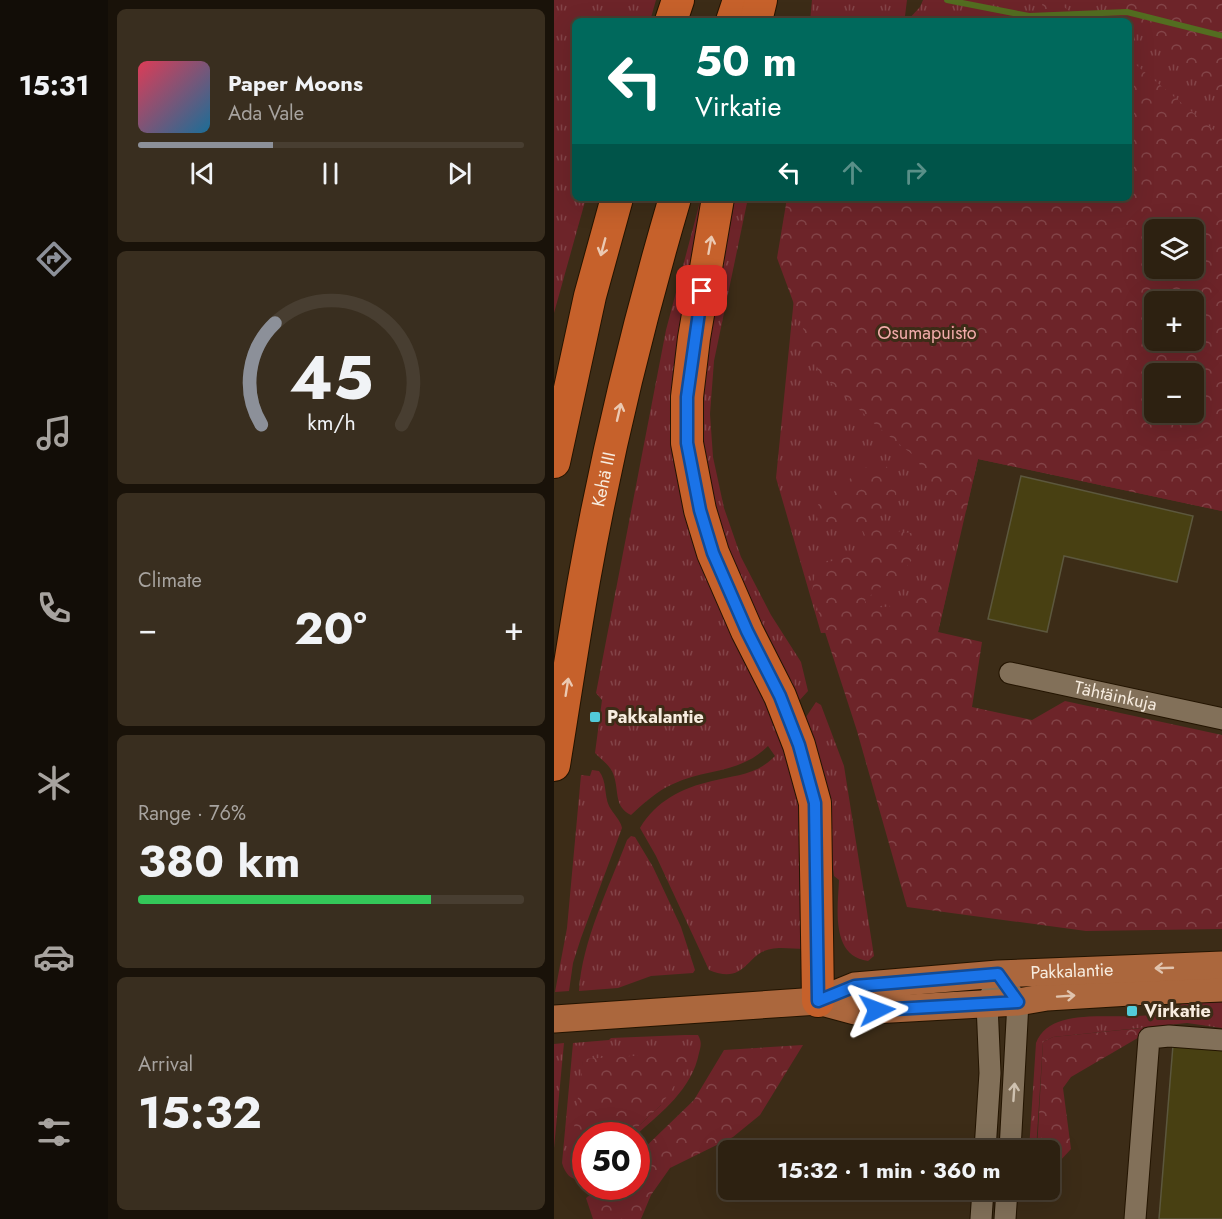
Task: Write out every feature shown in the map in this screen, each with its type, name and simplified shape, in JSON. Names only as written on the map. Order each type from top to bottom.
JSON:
[{"type":"highway","points":[[672,18],[678,0]]},
{"type":"highway","points":[[733,18],[739,0]]},
{"type":"highway","points":[[757,18],[761,0]]},
{"type":"highway","points":[[554,462],[590,296],[616,201]]},
{"type":"highway","name":"Kehä III","points":[[554,765],[584,580],[612,443],[645,301],[674,201]]},
{"type":"highway","points":[[717,201],[694,338],[687,397],[687,443],[700,510],[713,553],[747,631],[780,696],[799,745],[815,803],[818,1001]]},
{"type":"highway","points":[[554,361],[590,296]]},
{"type":"main road","name":"Pakkalantie","points":[[554,1019],[818,1001],[855,986],[998,974],[1223,965]]},
{"type":"main road","name":"Pakkalantie","points":[[818,1001],[855,1011],[1223,987]]},
{"type":"street","name":"Tähtäinkuja","points":[[1010,673],[1223,719]]},
{"type":"street","points":[[998,974],[1018,1002],[1011,1140]]},
{"type":"street","points":[[986,1140],[989,1072],[987,1004],[998,974]]},
{"type":"street","points":[[1134,1219],[1149,1038],[1169,1036],[1223,1040]]},
{"type":"street","points":[[981,1219],[982,1200]]},
{"type":"street","points":[[1005,1219],[1006,1200]]},
{"type":"green space","points":[[554,0],[656,0],[651,18],[572,18],[572,201],[585,201],[554,313]]},
{"type":"green space","points":[[812,0],[907,0],[905,16],[895,18],[810,18]]},
{"type":"green space","name":"Osumapuisto","points":[[923,0],[1222,0],[1222,511],[978,459],[938,632],[927,630],[821,633],[776,478],[804,201],[1132,201],[1132,18],[910,18]]},
{"type":"green space","points":[[1042,0],[1055,0],[1078,18],[1043,18]]},
{"type":"green space","points":[[1101,0],[1222,0],[1222,98],[1132,25],[1132,18],[1123,18]]},
{"type":"green space","name":"Osumapuisto","points":[[1132,62],[1222,137],[1222,511],[978,459],[966,511],[938,498],[930,479],[913,455],[879,428],[819,372],[777,258],[786,201],[1132,201]]},
{"type":"green space","points":[[700,201],[710,201],[679,438],[801,769],[804,949],[771,949],[756,956],[744,967],[731,974],[709,970],[656,856],[640,828],[654,810],[680,792],[701,784],[753,771],[775,756],[768,746],[746,762],[673,784],[656,794],[631,815],[619,803],[613,773],[595,753],[602,700],[596,693],[666,330]]},
{"type":"green space","points":[[734,201],[747,201],[714,361],[710,414],[713,457],[724,508],[741,557],[771,615],[801,662],[808,691],[798,702],[731,561],[716,518],[706,472],[702,425],[705,355]]},
{"type":"green space","points":[[886,466],[897,482],[896,499],[870,519],[897,531],[923,535],[915,556],[898,577],[865,600],[867,606],[893,605],[928,587],[950,579],[938,632],[982,642],[972,707],[1032,720],[1065,701],[1222,735],[1222,929],[1086,931],[907,907],[857,731],[812,592],[816,565],[872,551],[863,531],[819,523],[814,508],[863,468]]},
{"type":"green space","points":[[816,702],[821,705],[844,766],[874,956],[868,961],[856,957],[847,950],[839,929],[839,880],[834,876],[829,839],[827,793],[816,747],[804,720]]},
{"type":"green space","points":[[592,770],[599,771],[602,775],[609,806],[622,828],[581,938],[573,963],[569,991],[555,992],[567,928],[581,775],[590,776]]},
{"type":"green space","points":[[631,836],[635,837],[653,867],[681,927],[695,970],[693,973],[651,976],[618,988],[579,991],[585,953],[591,934],[627,840]]},
{"type":"green space","points":[[1222,996],[1222,1028],[1187,1023],[1053,1037],[1043,1042],[1037,1140],[1030,1140],[1036,1043],[1044,1031],[1056,1023],[1072,1018],[1155,1014],[1198,999]]},
{"type":"green space","points":[[1151,1027],[1148,1032],[1071,1077],[1063,1088],[1071,1149],[1060,1161],[1060,1140],[1038,1140],[1043,1042],[1053,1037]]},
{"type":"green space","points":[[698,1035],[701,1042],[690,1078],[675,1099],[650,1123],[643,1122],[661,1105],[583,1059],[582,1122],[572,1122],[572,1178],[565,1171],[562,1163],[573,1043],[611,1038]]},
{"type":"green space","points":[[564,1043],[554,1148],[554,1044]]},
{"type":"green space","points":[[803,1045],[760,1115],[733,1137],[718,1140],[718,1144],[670,1168],[650,1197],[650,1142],[694,1100],[724,1050]]},
{"type":"green space","points":[[697,1052],[661,1105],[643,1122],[575,1122],[583,1059]]},
{"type":"green space","points":[[572,1143],[572,1176],[569,1166]]},
{"type":"green space","points":[[587,1200],[649,1200],[641,1219],[593,1219]]},
{"type":"building","points":[[1021,476],[1193,516],[1177,582],[1064,556],[1047,632],[988,619]]},
{"type":"building","points":[[1173,1045],[1223,1049],[1223,1219],[1159,1219]]},
{"type":"waterway","points":[[947,0],[1029,16],[1127,12],[1223,36]]},
{"type":"place","name":"Pakkalantie","points":[[595,717]]},
{"type":"place","name":"Virkatie","points":[[1132,1011]]},
{"type":"route","points":[[702,291],[687,397],[687,443],[700,510],[713,553],[747,631],[780,696],[799,745],[815,803],[818,1001],[855,986],[998,974],[1018,1002],[877,1010]]}]
